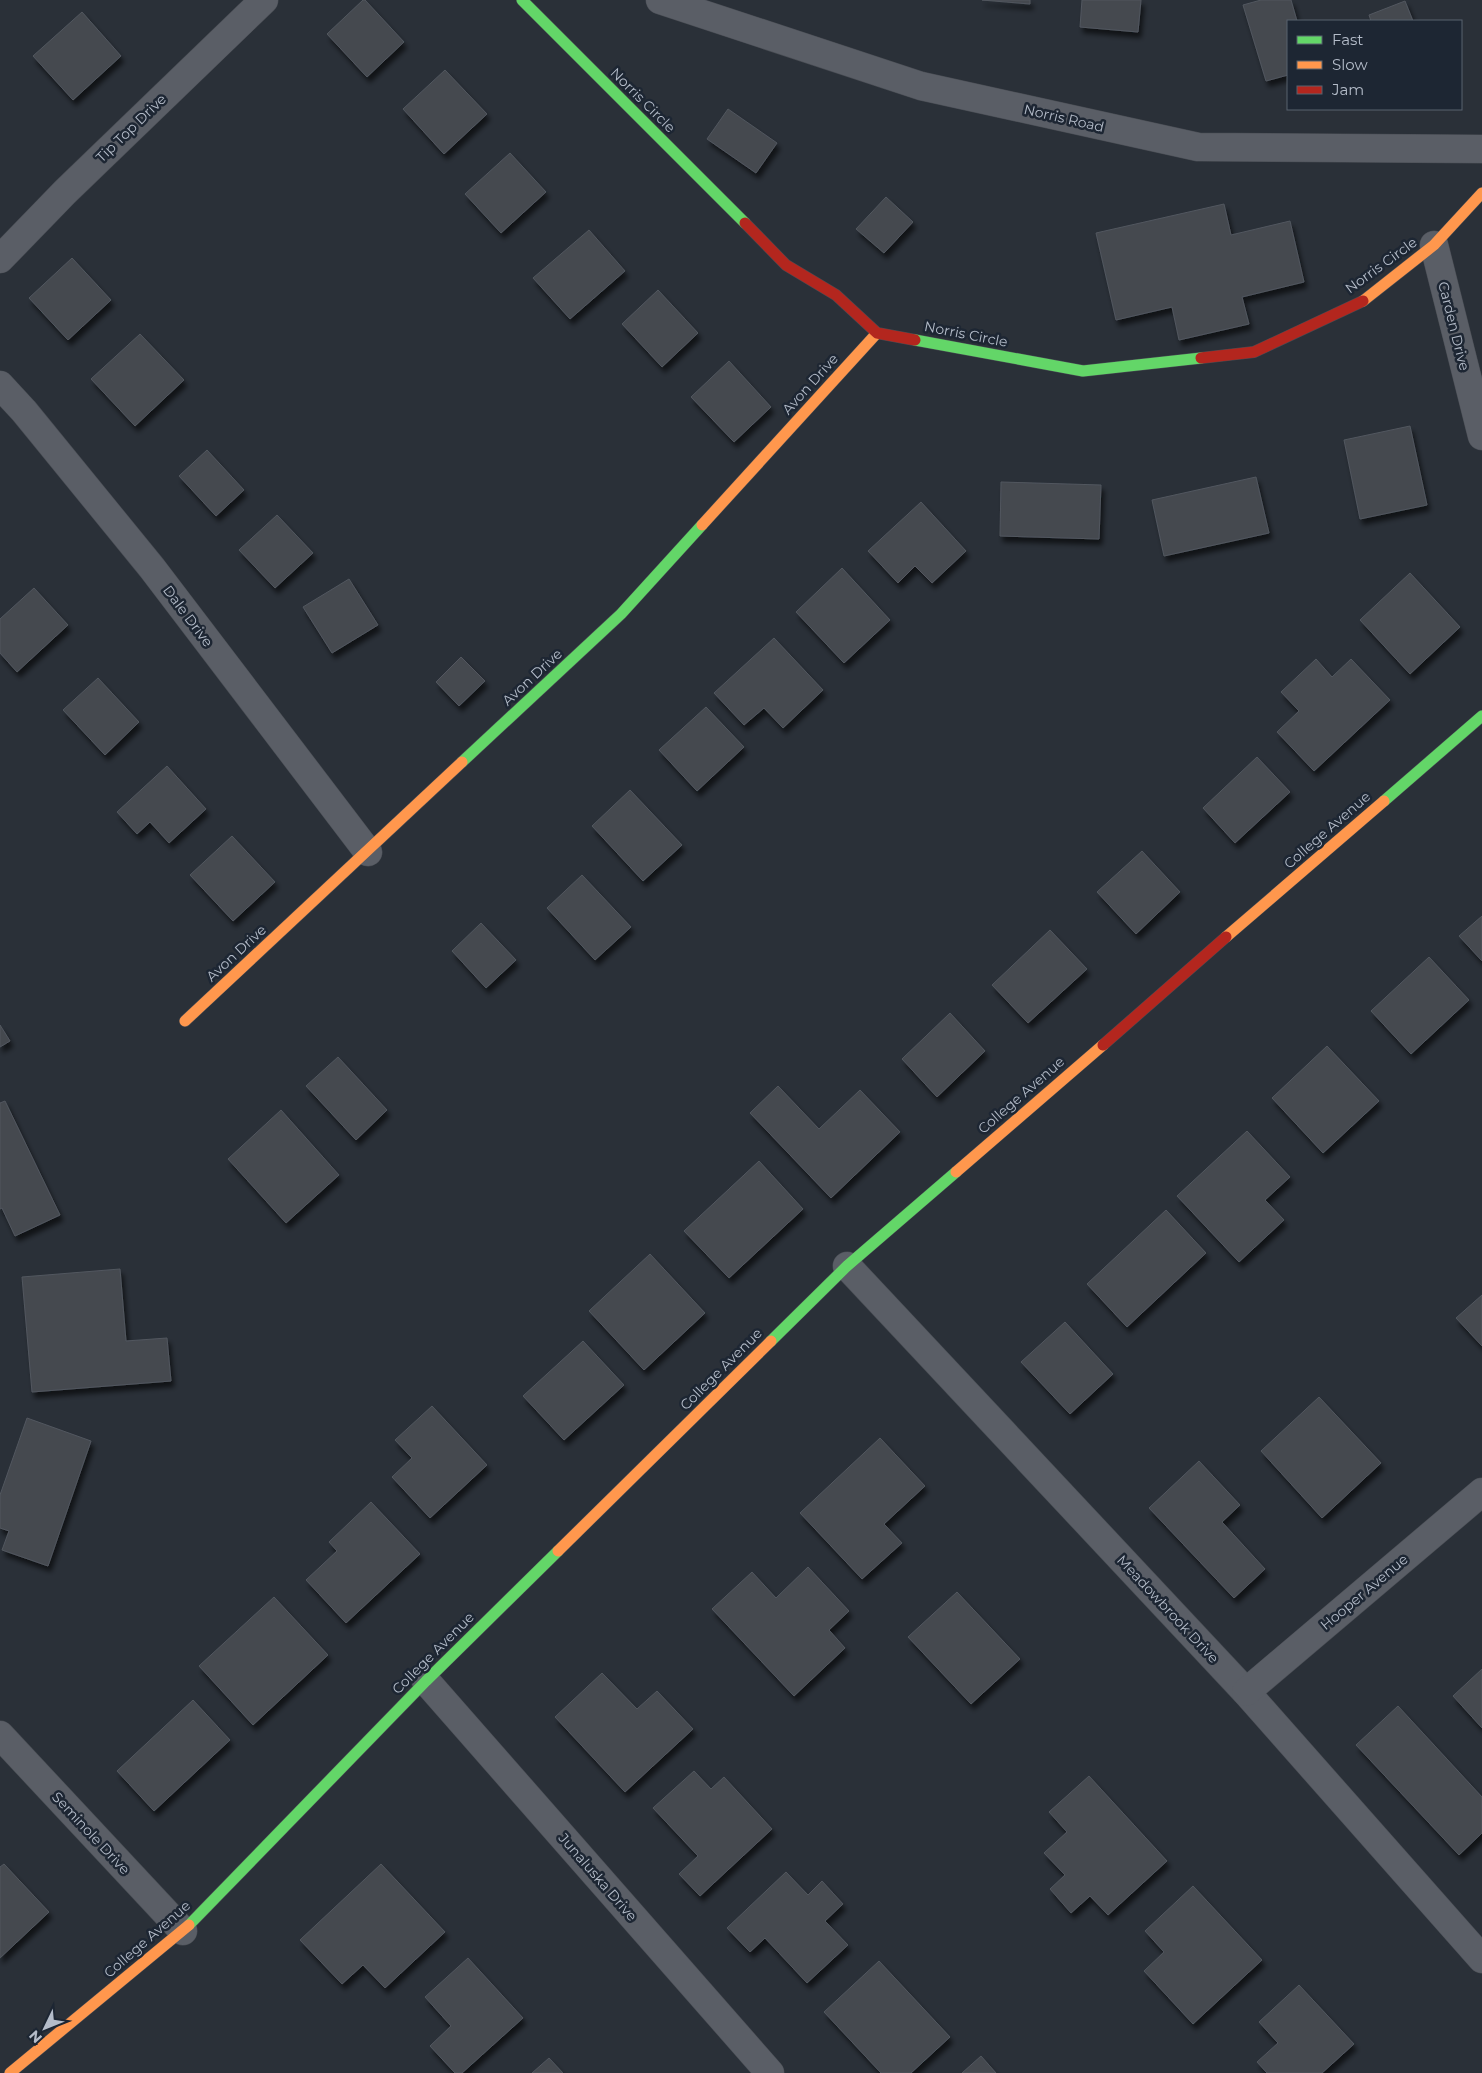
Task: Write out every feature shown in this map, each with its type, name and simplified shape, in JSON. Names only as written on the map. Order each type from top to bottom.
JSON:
[{"type":"street","name":"Tip Top Drive","points":[[0,259],[72,185],[264,0]]},
{"type":"street","name":"Norris Circle","points":[[522,0],[786,265],[836,295],[877,333],[1083,371],[1254,352],[1363,301],[1434,245],[1482,193]]},
{"type":"street","name":"Norris Road","points":[[660,0],[921,86],[1198,147],[1482,149]]},
{"type":"street","name":"Carden Drive","points":[[1434,245],[1482,436]]},
{"type":"street","name":"Avon Drive","points":[[185,1021],[621,614],[877,333]]},
{"type":"street","name":"Dale Drive","points":[[0,385],[24,411],[152,568],[368,852]]},
{"type":"street","name":"College Avenue","points":[[10,2073],[183,1931],[426,1681],[846,1266],[1482,716]]},
{"type":"street","name":"Meadowbrook Drive","points":[[846,1266],[1246,1692],[1482,1959]]},
{"type":"street","name":"Hooper Avenue","points":[[1246,1692],[1482,1492]]},
{"type":"street","name":"Junaluska Drive","points":[[426,1681],[770,2073]]},
{"type":"street","name":"Seminole Drive","points":[[0,1735],[183,1931]]},
{"type":"building","points":[[363,0],[404,42],[367,77],[327,34]]},
{"type":"building","points":[[982,0],[1030,0],[1030,4]]},
{"type":"building","points":[[1082,0],[1141,0],[1138,32],[1080,27]]},
{"type":"building","points":[[1261,0],[1291,0],[1297,20],[1287,20],[1287,75],[1266,81],[1243,5]]},
{"type":"building","points":[[1405,1],[1413,20],[1371,20],[1369,15]]},
{"type":"building","points":[[82,12],[121,56],[73,100],[33,56]]},
{"type":"building","points":[[445,70],[487,114],[444,154],[403,109]]},
{"type":"building","points":[[728,109],[777,143],[756,173],[707,139]]},
{"type":"building","points":[[510,153],[546,192],[501,233],[465,194]]},
{"type":"building","points":[[886,197],[913,222],[884,253],[856,229]]},
{"type":"building","points":[[1224,204],[1231,235],[1290,221],[1304,282],[1242,297],[1249,324],[1179,340],[1172,307],[1116,320],[1096,233]]},
{"type":"building","points":[[589,230],[625,271],[570,319],[533,278]]},
{"type":"building","points":[[72,258],[111,300],[68,340],[29,298]]},
{"type":"building","points":[[658,290],[698,333],[662,367],[622,324]]},
{"type":"building","points":[[140,334],[184,380],[135,426],[91,379]]},
{"type":"building","points":[[729,361],[771,407],[734,442],[691,397]]},
{"type":"building","points":[[1410,426],[1427,505],[1360,519],[1344,440]]},
{"type":"building","points":[[207,450],[244,490],[216,516],[179,476]]},
{"type":"building","points":[[1256,477],[1269,533],[1164,556],[1152,500]]},
{"type":"building","points":[[1001,482],[1101,485],[1099,539],[1000,536]]},
{"type":"building","points":[[921,502],[966,551],[932,583],[915,566],[898,583],[868,551]]},
{"type":"building","points":[[277,515],[313,553],[275,588],[239,550]]},
{"type":"building","points":[[842,568],[890,620],[844,663],[796,612]]},
{"type":"building","points":[[1410,573],[1460,627],[1410,674],[1360,620]]},
{"type":"building","points":[[349,579],[378,625],[332,653],[303,607]]},
{"type":"building","points":[[34,588],[68,625],[17,672],[0,653],[0,619]]},
{"type":"building","points":[[774,638],[823,690],[783,728],[764,708],[744,725],[714,693]]},
{"type":"building","points":[[461,657],[485,681],[459,706],[436,682]]},
{"type":"building","points":[[1316,659],[1332,677],[1351,659],[1390,700],[1314,771],[1277,732],[1299,711],[1281,692]]},
{"type":"building","points":[[98,678],[139,722],[105,755],[63,710]]},
{"type":"building","points":[[706,707],[744,747],[697,791],[659,750]]},
{"type":"building","points":[[1257,757],[1290,792],[1235,843],[1203,808]]},
{"type":"building","points":[[167,766],[206,809],[169,843],[150,822],[137,834],[117,812]]},
{"type":"building","points":[[630,790],[682,845],[643,881],[592,826]]},
{"type":"building","points":[[232,836],[275,882],[233,921],[190,875]]},
{"type":"building","points":[[1142,851],[1180,892],[1136,934],[1097,892]]},
{"type":"building","points":[[582,875],[631,927],[595,960],[547,908]]},
{"type":"building","points":[[1482,916],[1482,961],[1459,936]]},
{"type":"building","points":[[481,923],[516,960],[486,988],[452,951]]},
{"type":"building","points":[[1050,930],[1087,969],[1028,1023],[992,985]]},
{"type":"building","points":[[1429,957],[1469,1000],[1411,1054],[1371,1011]]},
{"type":"building","points":[[950,1013],[985,1051],[937,1097],[902,1059]]},
{"type":"building","points":[[0,1025],[10,1041],[0,1047]]},
{"type":"building","points":[[1327,1046],[1379,1101],[1323,1153],[1272,1098]]},
{"type":"building","points":[[338,1057],[387,1110],[356,1140],[306,1086]]},
{"type":"building","points":[[778,1086],[819,1129],[860,1090],[900,1132],[831,1198],[750,1113]]},
{"type":"building","points":[[5,1101],[60,1215],[15,1236],[2,1208],[0,1209],[0,1103]]},
{"type":"building","points":[[281,1110],[339,1175],[286,1223],[228,1159]]},
{"type":"building","points":[[1247,1131],[1290,1177],[1265,1200],[1284,1220],[1239,1262],[1177,1196]]},
{"type":"building","points":[[759,1161],[803,1209],[729,1278],[684,1231]]},
{"type":"building","points":[[1166,1210],[1206,1253],[1127,1327],[1087,1284]]},
{"type":"building","points":[[650,1254],[705,1313],[644,1370],[589,1311]]},
{"type":"building","points":[[120,1269],[126,1341],[167,1338],[171,1381],[32,1392],[22,1277]]},
{"type":"building","points":[[1482,1295],[1482,1346],[1456,1318]]},
{"type":"building","points":[[1065,1322],[1113,1374],[1070,1414],[1021,1362]]},
{"type":"building","points":[[583,1341],[624,1385],[564,1440],[523,1396]]},
{"type":"building","points":[[1319,1397],[1381,1463],[1322,1518],[1261,1451]]},
{"type":"building","points":[[432,1406],[487,1465],[430,1518],[392,1477],[412,1458],[395,1440]]},
{"type":"building","points":[[27,1418],[91,1441],[48,1566],[2,1550],[9,1531],[0,1528],[0,1495]]},
{"type":"building","points":[[880,1438],[925,1486],[884,1524],[902,1543],[862,1579],[800,1513]]},
{"type":"building","points":[[1199,1461],[1240,1505],[1222,1522],[1265,1569],[1234,1598],[1149,1508]]},
{"type":"building","points":[[371,1502],[420,1554],[346,1623],[306,1580],[337,1551],[329,1542]]},
{"type":"building","points":[[808,1567],[849,1611],[829,1630],[845,1648],[794,1696],[712,1609],[752,1572],[776,1598]]},
{"type":"building","points":[[957,1592],[1020,1659],[971,1704],[908,1637]]},
{"type":"building","points":[[274,1597],[328,1655],[253,1725],[199,1666]]},
{"type":"building","points":[[1482,1669],[1482,1728],[1453,1696]]},
{"type":"building","points":[[602,1673],[637,1709],[657,1691],[693,1729],[625,1792],[555,1717]]},
{"type":"building","points":[[193,1700],[230,1740],[154,1811],[117,1771]]},
{"type":"building","points":[[1398,1706],[1482,1797],[1482,1833],[1459,1855],[1356,1745]]},
{"type":"building","points":[[694,1771],[711,1789],[724,1777],[772,1829],[700,1896],[679,1874],[698,1856],[653,1808]]},
{"type":"building","points":[[1089,1776],[1167,1861],[1108,1915],[1090,1896],[1071,1913],[1050,1889],[1065,1875],[1044,1853],[1067,1832],[1049,1812]]},
{"type":"building","points":[[4,1864],[49,1912],[0,1958],[0,1867]]},
{"type":"building","points":[[381,1864],[445,1932],[385,1988],[363,1965],[342,1984],[300,1940]]},
{"type":"building","points":[[786,1872],[808,1895],[822,1881],[843,1904],[825,1921],[848,1945],[807,1983],[765,1938],[750,1952],[727,1928]]},
{"type":"building","points":[[1193,1886],[1262,1960],[1193,2024],[1144,1971],[1164,1952],[1145,1931]]},
{"type":"building","points":[[468,1958],[523,2018],[462,2073],[455,2073],[430,2046],[451,2026],[425,1997]]},
{"type":"building","points":[[879,1961],[950,2037],[911,2073],[881,2073],[824,2012]]},
{"type":"building","points":[[1299,1985],[1354,2044],[1322,2073],[1267,2073],[1257,2062],[1278,2043],[1259,2022]]},
{"type":"building","points":[[981,2056],[996,2073],[962,2073]]},
{"type":"building","points":[[549,2058],[563,2073],[532,2073]]},
{"type":"traffic: fast","points":[[522,0],[745,223]]},
{"type":"traffic: fast","points":[[915,340],[1083,371],[1201,358]]},
{"type":"traffic: fast","points":[[462,762],[621,614],[702,525]]},
{"type":"traffic: fast","points":[[1384,801],[1482,716]]},
{"type":"traffic: fast","points":[[771,1341],[847,1266],[956,1172]]},
{"type":"traffic: fast","points":[[189,1925],[426,1681],[558,1551]]},
{"type":"traffic: slow","points":[[1363,301],[1434,245],[1482,193]]},
{"type":"traffic: slow","points":[[702,525],[877,333]]},
{"type":"traffic: slow","points":[[185,1021],[462,762]]},
{"type":"traffic: slow","points":[[1226,937],[1384,801]]},
{"type":"traffic: slow","points":[[956,1172],[1103,1045]]},
{"type":"traffic: slow","points":[[558,1551],[771,1341]]},
{"type":"traffic: slow","points":[[10,2073],[189,1925]]},
{"type":"traffic: jam","points":[[745,223],[786,265],[836,295],[877,333],[915,340]]},
{"type":"traffic: jam","points":[[1201,358],[1254,352],[1363,301]]},
{"type":"traffic: jam","points":[[1103,1045],[1226,937]]}]
